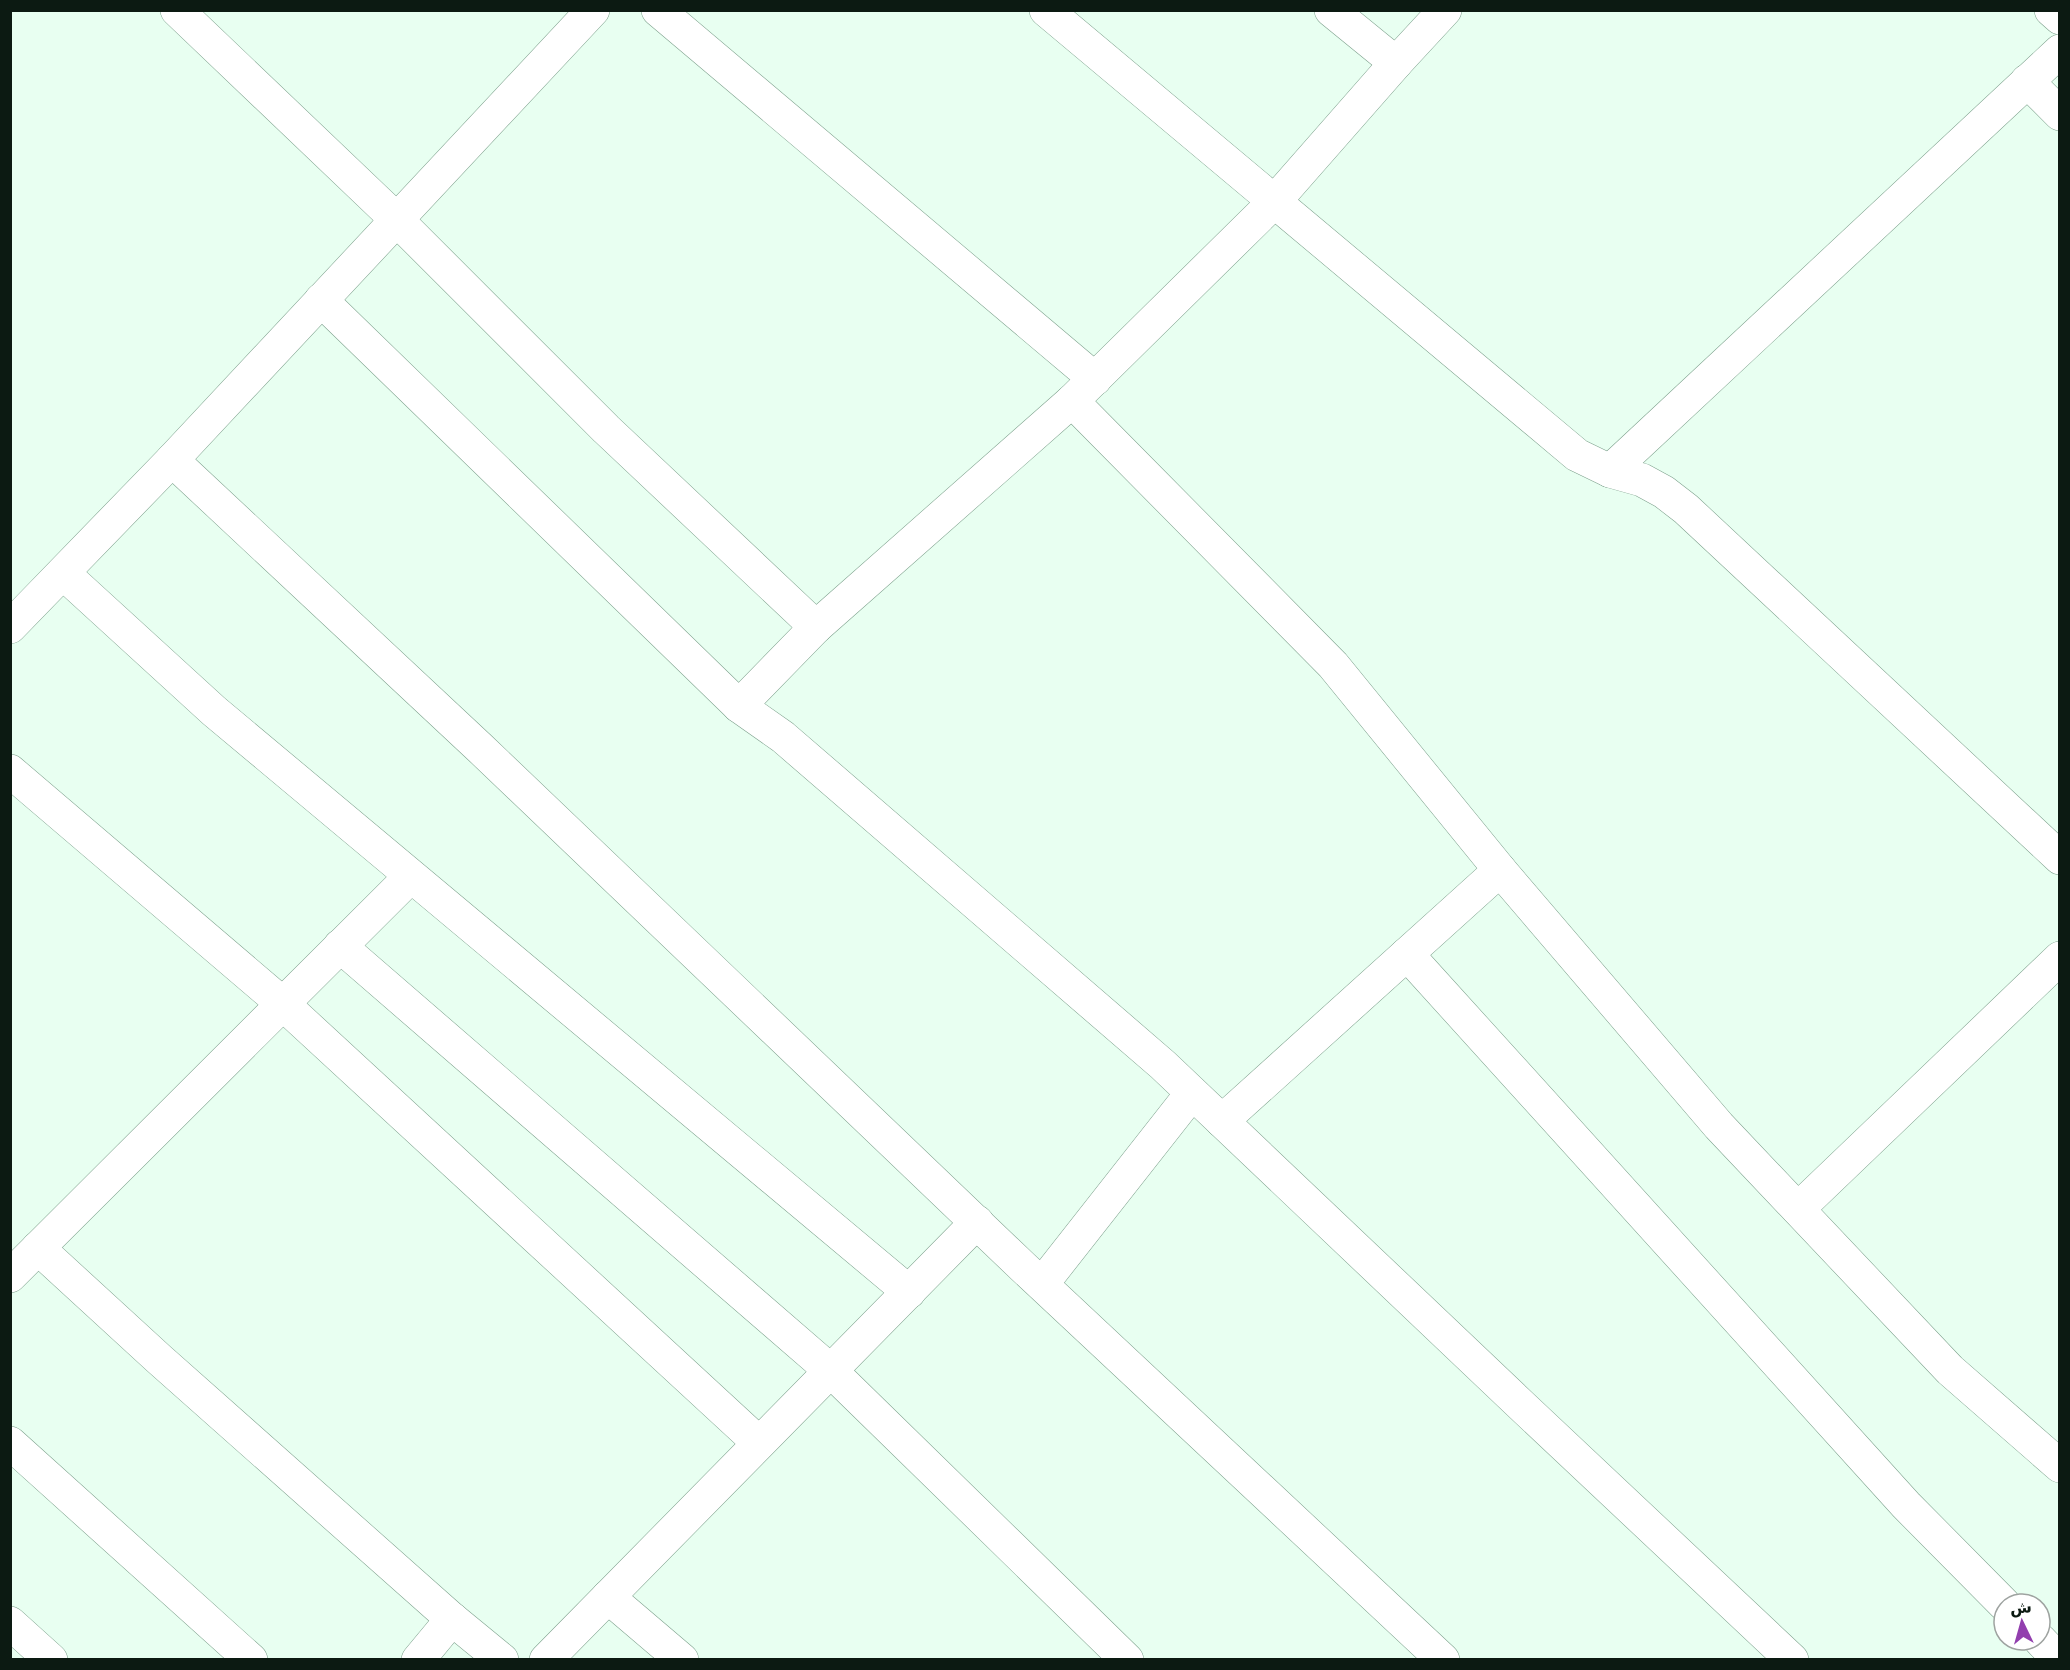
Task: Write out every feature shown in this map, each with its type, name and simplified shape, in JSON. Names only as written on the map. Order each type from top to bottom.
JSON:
[{"type":"street","points":[[177,10],[396,219],[606,429],[816,627]]},
{"type":"street","points":[[10,627],[172,460],[593,10]]},
{"type":"street","points":[[658,10],[1084,390],[1333,665],[1500,870],[1719,1126],[1950,1370],[2060,1466]]},
{"type":"street","points":[[1046,10],[1577,454],[1610,471],[1642,480],[1664,492],[1686,509],[2060,858]]},
{"type":"street","points":[[1331,10],[1396,63]]},
{"type":"street","points":[[739,705],[816,627],[1084,390],[1274,202],[1445,10]]},
{"type":"street","points":[[2051,10],[2060,18]]},
{"type":"street","points":[[1610,471],[2060,51]]},
{"type":"street","points":[[2027,81],[2060,114]]},
{"type":"street","points":[[321,300],[739,705],[783,737],[1162,1065],[1792,1659]]},
{"type":"street","points":[[172,460],[480,748],[976,1222],[1443,1659]]},
{"type":"street","points":[[63,573],[214,711],[909,1292]]},
{"type":"street","points":[[10,771],[283,1004],[759,1443]]},
{"type":"street","points":[[1222,1121],[1500,870]]},
{"type":"street","points":[[10,1276],[410,877]]},
{"type":"street","points":[[339,946],[831,1371],[1127,1659]]},
{"type":"street","points":[[1407,954],[1906,1505],[1992,1592]]},
{"type":"street","points":[[1798,1209],[2060,958]]},
{"type":"street","points":[[1042,1284],[1192,1093]]},
{"type":"street","points":[[546,1659],[976,1222]]},
{"type":"street","points":[[38,1248],[159,1359],[452,1619],[502,1659]]},
{"type":"street","points":[[10,1443],[251,1659]]},
{"type":"street","points":[[608,1597],[682,1659]]},
{"type":"street","points":[[418,1659],[452,1619]]},
{"type":"street","points":[[10,1623],[51,1659]]}]
